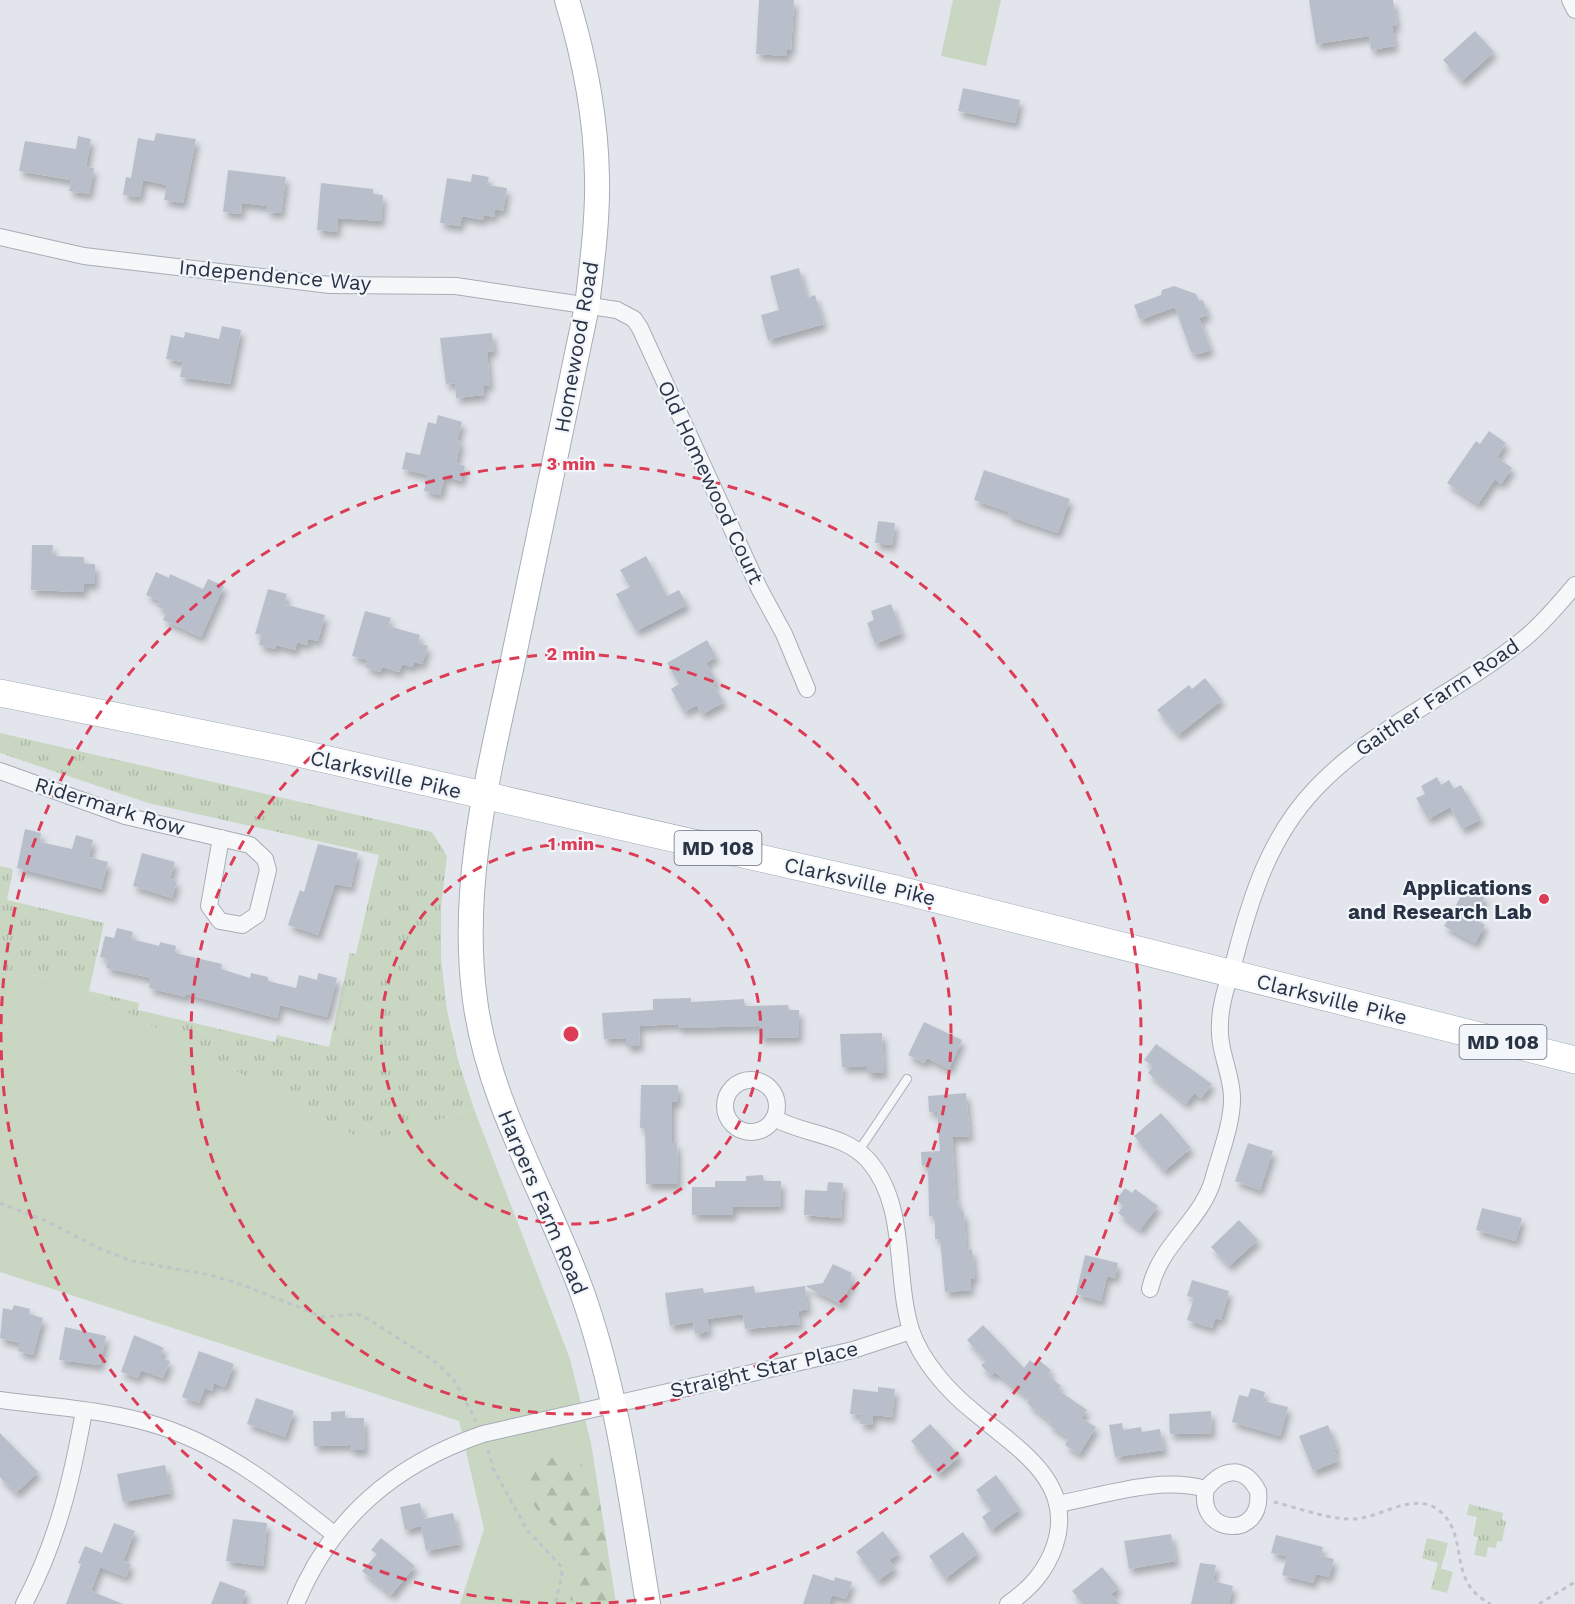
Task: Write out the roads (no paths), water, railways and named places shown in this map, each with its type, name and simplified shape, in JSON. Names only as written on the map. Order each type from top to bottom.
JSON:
[{"type":"main road","name":"Homewood Road","points":[[484,797],[587,306],[595,243],[597,177],[593,121],[567,0]]},
{"type":"main road","name":"Clarksville Pike","points":[[0,693],[285,750],[897,889],[1575,1060]]},
{"type":"main road","name":"Harpers Farm Road","points":[[484,797],[472,886],[469,938],[475,1001],[484,1052],[521,1153],[582,1292],[615,1403],[648,1604]]},
{"type":"street","points":[[1570,0],[1575,10]]},
{"type":"street","name":"Independence Way","points":[[0,237],[84,256],[330,285],[456,286],[587,306]]},
{"type":"street","name":"Old Homewood Court","points":[[587,306],[617,310],[634,320],[640,328],[759,588],[784,634],[807,689]]},
{"type":"street","name":"Gaither Farm Road","points":[[1150,1289],[1159,1261],[1199,1206],[1212,1183],[1232,1096],[1219,1026],[1221,1005],[1257,882],[1270,852],[1314,790],[1345,759],[1381,732],[1492,662],[1527,637],[1575,585]]},
{"type":"street","name":"Ridermark Row","points":[[0,771],[93,806],[250,844],[259,851],[268,870],[257,915],[242,925],[220,921],[209,906],[221,838]]},
{"type":"street","points":[[774,1118],[793,1128],[838,1139],[858,1152],[880,1178],[891,1201],[911,1331],[939,1377],[954,1395],[1030,1457],[1042,1470],[1058,1504],[1059,1523],[1050,1559],[1031,1587],[1008,1604]]},
{"type":"street","name":"Straight Star Place","points":[[296,1604],[315,1564],[335,1535],[378,1489],[400,1472],[453,1444],[483,1434],[853,1350],[911,1331]]},
{"type":"street","points":[[0,1400],[84,1411],[161,1427],[220,1452],[271,1485],[335,1535]]},
{"type":"street","points":[[24,1604],[48,1555],[63,1515],[84,1411]]},
{"type":"street","points":[[1234,1472],[1246,1476],[1253,1482],[1259,1502],[1250,1520],[1240,1526],[1223,1526],[1212,1518],[1206,1509],[1206,1489],[1215,1478],[1234,1472]]},
{"type":"street","points":[[1058,1504],[1165,1484],[1187,1484],[1206,1489]]},
{"type":"lane","points":[[858,1152],[907,1079]]},
{"type":"place","name":"Applications and Research Lab","points":[[1544,899]]}]
